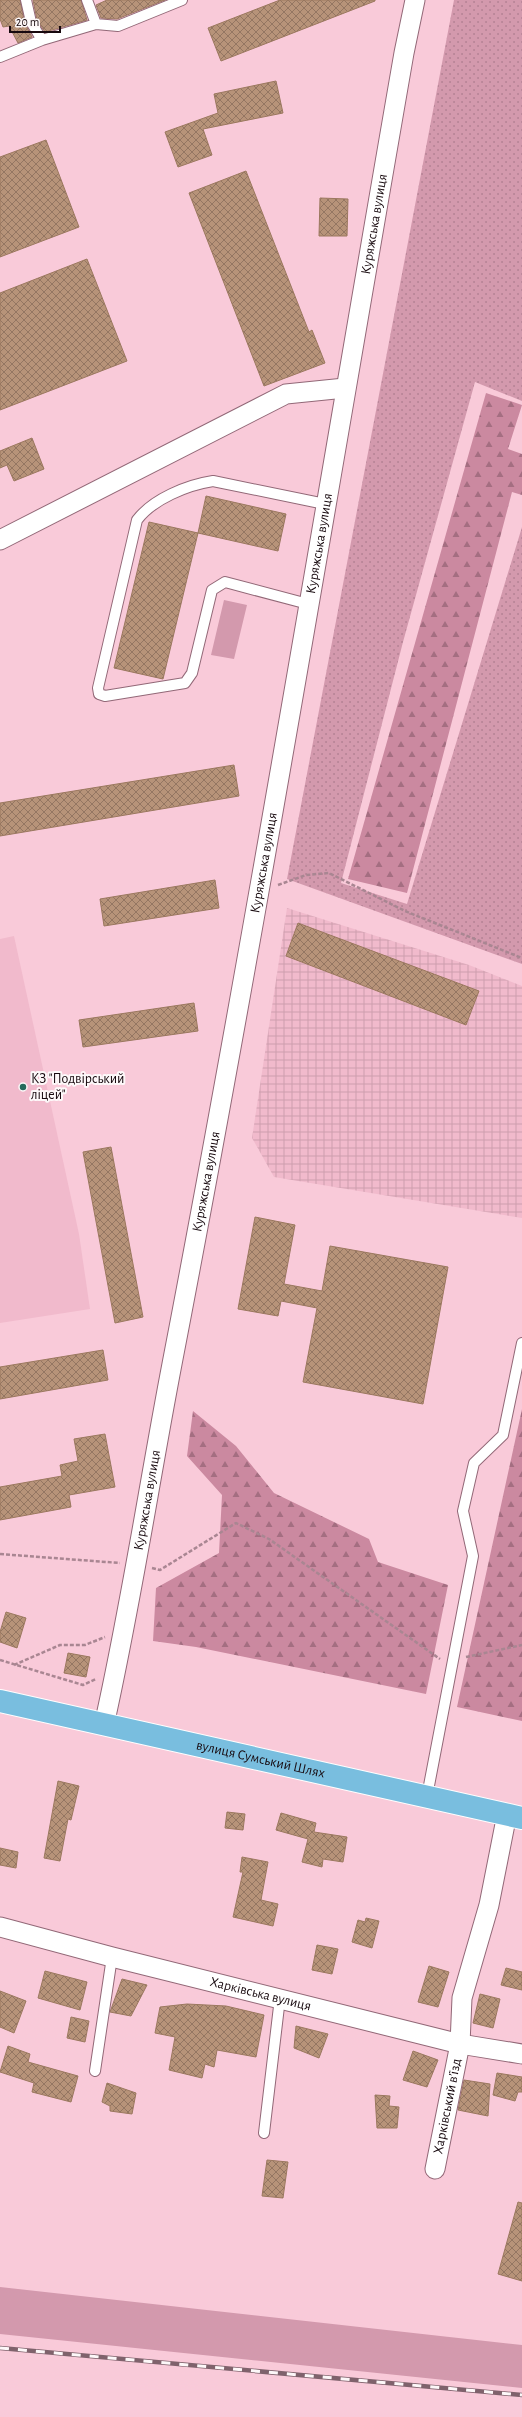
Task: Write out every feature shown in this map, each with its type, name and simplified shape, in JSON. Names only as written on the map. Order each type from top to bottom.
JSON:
[{"type":"main road","name":"вулиця Сумський Шлях","points":[[0,1701],[514,1816]]},
{"type":"street","name":"Куряжська вулиця","points":[[104,1725],[117,1669],[150,1478],[221,1109],[345,388],[415,0]]},
{"type":"street","points":[[0,540],[286,394],[345,388]]},
{"type":"street","name":"Харківський в’їзд","points":[[435,2169],[460,2044],[462,1998],[514,1816]]},
{"type":"street","name":"Харківська вулиця","points":[[1,1928],[460,2044],[522,2054]]},
{"type":"lane","points":[[26,0],[31,22],[42,40]]},
{"type":"lane","points":[[87,0],[96,24]]},
{"type":"lane","points":[[0,57],[42,40],[96,24],[118,26],[182,0]]},
{"type":"lane","points":[[308,604],[225,582],[212,590],[192,674],[185,683],[105,696],[99,694],[98,688],[137,520],[146,508],[196,484],[213,481],[325,504]]},
{"type":"lane","points":[[427,1796],[473,1556],[463,1511],[474,1463],[503,1435],[522,1343]]},
{"type":"lane","points":[[96,2071],[112,1957]]},
{"type":"lane","points":[[264,2133],[280,1998]]},
{"type":"path","points":[[258,891],[306,875],[329,874],[405,911],[522,958]]},
{"type":"path","points":[[0,1554],[136,1564],[160,1570],[236,1523],[269,1539],[420,1647],[444,1661],[522,1645]]},
{"type":"path","points":[[14,1665],[60,1645],[85,1645],[110,1635],[126,1617]]},
{"type":"path","points":[[0,1660],[83,1685],[117,1669]]},
{"type":"shaded area","points":[[454,0],[522,0],[522,401],[475,382],[403,642],[341,883],[407,904],[522,527],[522,964],[287,879]]},
{"type":"shaded area","points":[[224,600],[247,605],[234,659],[211,655]]},
{"type":"shaded area","points":[[287,908],[469,965],[522,986],[522,1218],[274,1177],[252,1138]]},
{"type":"shaded area","name":"КЗ \"Подвірський ліцей\"","points":[[14,936],[79,1234],[90,1309],[0,1323],[0,939]]},
{"type":"shaded area","points":[[0,2287],[522,2345],[522,2388],[0,2334]]},
{"type":"green space","points":[[486,393],[522,405],[508,449],[522,454],[522,495],[512,492],[407,893],[348,879]]},
{"type":"green space","points":[[522,1409],[522,1721],[457,1707]]},
{"type":"green space","points":[[193,1411],[236,1446],[274,1493],[369,1539],[378,1562],[448,1585],[426,1694],[196,1647],[153,1641],[156,1588],[219,1553],[222,1495],[187,1456]]},
{"type":"building","points":[[0,0],[20,0],[25,24],[32,37],[18,43],[9,26],[3,27],[0,19]]},
{"type":"building","points":[[33,0],[81,0],[87,20],[45,32],[37,20]]},
{"type":"building","points":[[107,0],[165,0],[117,19],[101,18],[96,5]]},
{"type":"building","points":[[280,0],[375,1],[221,61],[208,28]]},
{"type":"building","points":[[276,81],[283,113],[203,129],[212,155],[178,167],[165,132],[218,113],[214,94]]},
{"type":"building","points":[[46,140],[79,227],[0,257],[0,157]]},
{"type":"building","points":[[246,171],[309,332],[312,330],[325,363],[264,386],[189,193]]},
{"type":"building","points":[[320,198],[348,199],[347,236],[319,236]]},
{"type":"building","points":[[87,259],[127,361],[0,410],[0,293]]},
{"type":"building","points":[[32,438],[44,469],[14,481],[7,465],[0,468],[0,451]]},
{"type":"building","points":[[206,496],[286,514],[278,551],[198,533]]},
{"type":"building","points":[[149,522],[198,533],[163,679],[114,668]]},
{"type":"building","points":[[234,765],[239,796],[0,836],[0,803]]},
{"type":"building","points":[[215,880],[219,908],[104,926],[100,899]]},
{"type":"building","points":[[298,923],[479,991],[466,1025],[286,956]]},
{"type":"building","points":[[194,1003],[198,1031],[83,1047],[79,1020]]},
{"type":"building","points":[[111,1147],[143,1317],[115,1323],[83,1152]]},
{"type":"building","points":[[255,1217],[295,1225],[284,1284],[322,1291],[330,1246],[448,1267],[423,1404],[303,1382],[317,1308],[281,1301],[278,1316],[238,1309]]},
{"type":"building","points":[[103,1350],[108,1380],[0,1399],[0,1367]]},
{"type":"building","points":[[105,1434],[115,1487],[69,1495],[71,1507],[0,1520],[0,1487],[62,1476],[60,1465],[78,1461],[74,1439]]},
{"type":"building","points":[[6,1612],[26,1618],[17,1648],[0,1642],[0,1632]]},
{"type":"building","points":[[68,1653],[90,1657],[86,1677],[64,1673]]},
{"type":"building","points":[[58,1781],[79,1786],[71,1820],[68,1819],[60,1861],[44,1858]]},
{"type":"building","points":[[227,1812],[245,1814],[243,1830],[225,1828]]},
{"type":"building","points":[[281,1813],[316,1823],[314,1832],[347,1837],[343,1862],[323,1859],[322,1867],[302,1862],[308,1839],[276,1830]]},
{"type":"building","points":[[0,1848],[18,1852],[16,1868],[0,1865]]},
{"type":"building","points":[[242,1857],[268,1862],[261,1900],[278,1904],[273,1926],[233,1917],[243,1872],[240,1872]]},
{"type":"building","points":[[366,1918],[379,1921],[372,1948],[352,1942],[358,1920],[365,1922]]},
{"type":"building","points":[[317,1945],[338,1949],[332,1974],[312,1970]]},
{"type":"building","points":[[429,1966],[449,1972],[438,2007],[418,2002]]},
{"type":"building","points":[[506,1968],[522,1972],[522,1990],[501,1985]]},
{"type":"building","points":[[45,1971],[87,1982],[80,2010],[38,1998]]},
{"type":"building","points":[[122,1979],[147,1985],[131,2016],[110,2012]]},
{"type":"building","points":[[0,1991],[26,2001],[14,2033],[0,2027]]},
{"type":"building","points":[[480,1994],[500,1999],[493,2028],[473,2023]]},
{"type":"building","points":[[187,2004],[226,2006],[264,2015],[256,2057],[217,2050],[214,2067],[205,2064],[202,2078],[169,2070],[175,2037],[155,2033],[160,2007]]},
{"type":"building","points":[[71,2017],[89,2021],[85,2042],[67,2038]]},
{"type":"building","points":[[296,2026],[328,2034],[319,2058],[294,2048]]},
{"type":"building","points":[[8,2046],[30,2054],[28,2062],[78,2076],[71,2102],[32,2092],[34,2083],[0,2072]]},
{"type":"building","points":[[413,2051],[438,2060],[427,2087],[403,2080]]},
{"type":"building","points":[[497,2073],[522,2077],[522,2092],[518,2092],[515,2101],[493,2095]]},
{"type":"building","points":[[464,2080],[490,2084],[488,2116],[458,2110]]},
{"type":"building","points":[[107,2083],[136,2093],[132,2114],[110,2111],[110,2106],[102,2102]]},
{"type":"building","points":[[375,2095],[390,2096],[389,2106],[399,2107],[397,2128],[377,2128]]},
{"type":"building","points":[[267,2160],[288,2162],[283,2198],[262,2196]]},
{"type":"building","points":[[518,2202],[522,2203],[522,2281],[498,2274]]},
{"type":"railway","points":[[0,2348],[522,2395]]},
{"type":"place","name":"КЗ \"Подвірський ліцей\"","points":[[23,1087]]}]
